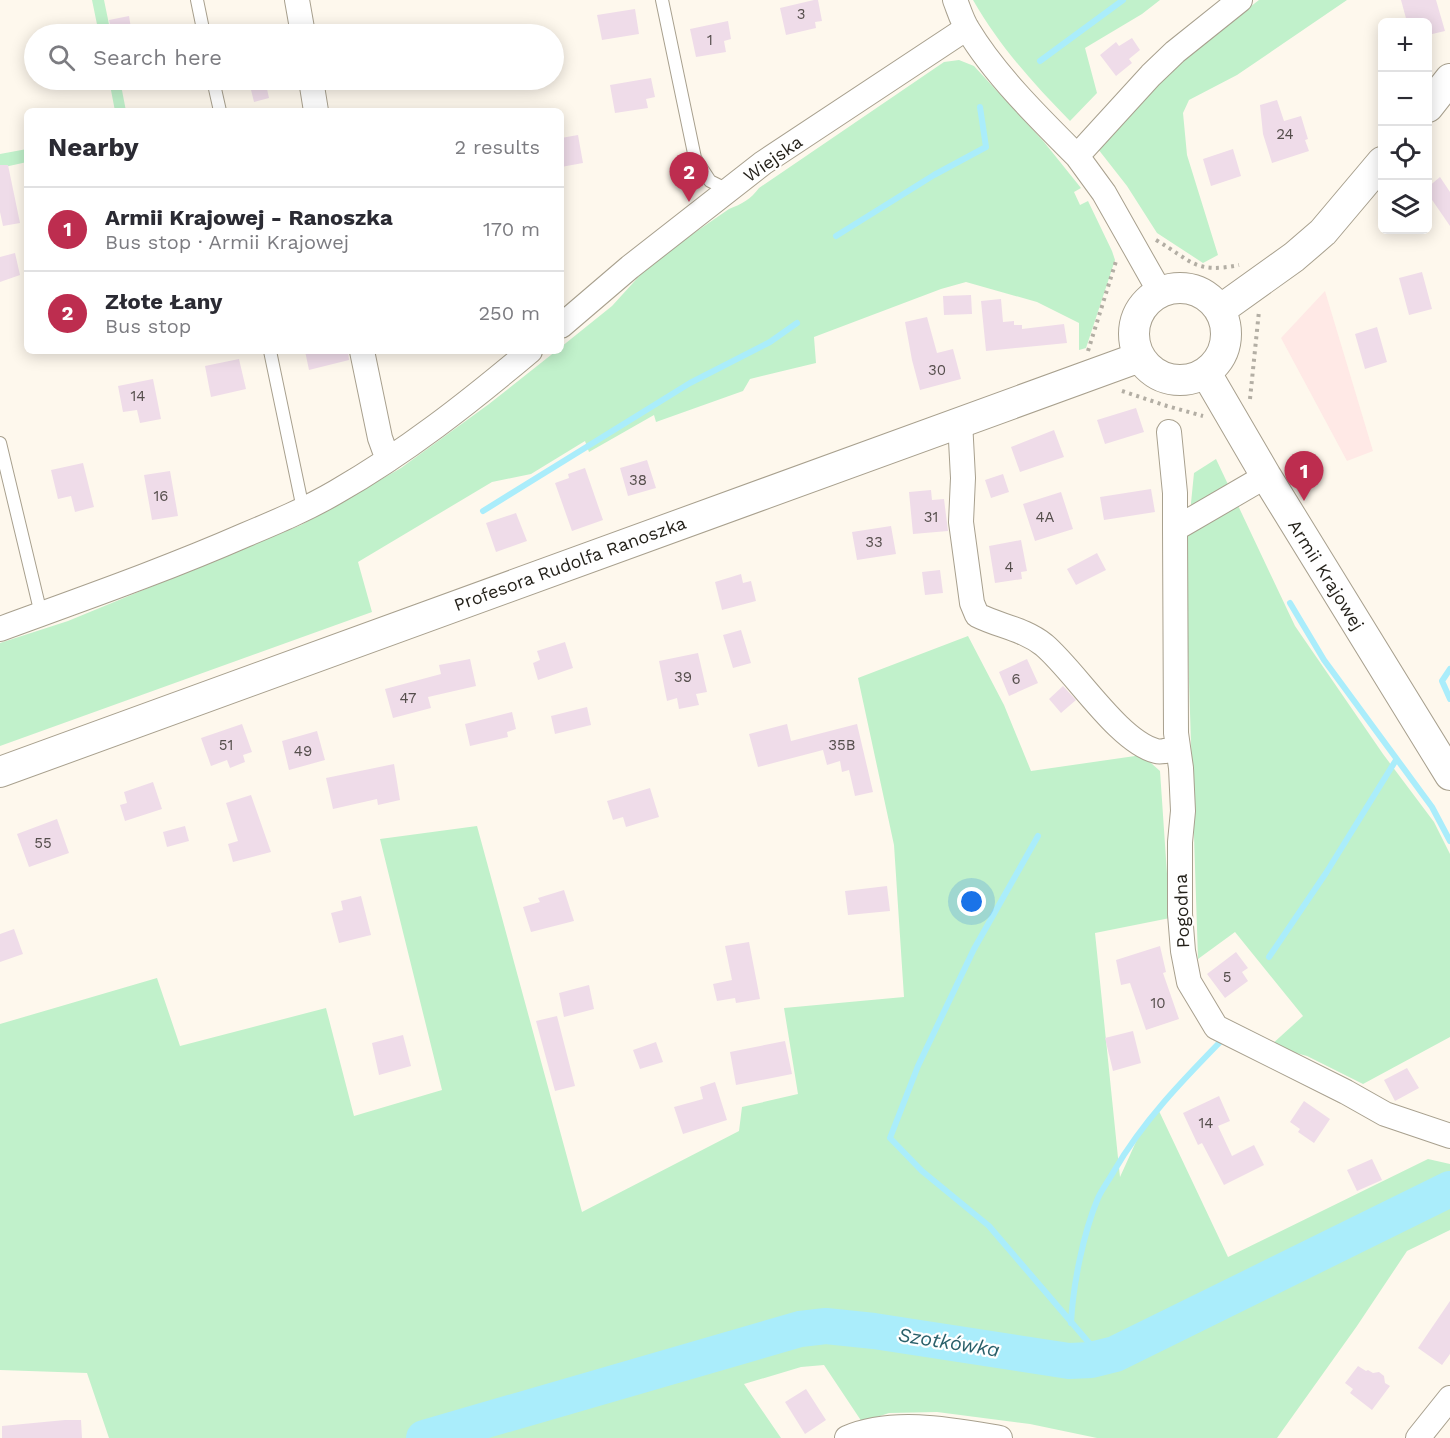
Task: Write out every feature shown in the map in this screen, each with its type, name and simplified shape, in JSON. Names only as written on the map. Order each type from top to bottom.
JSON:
[{"type":"street","points":[[297,0],[301,24]]},
{"type":"street","points":[[955,0],[967,28],[985,55],[1077,156],[1104,194],[1161,292]]},
{"type":"street","points":[[1077,156],[1150,75],[1175,51],[1240,0]]},
{"type":"street","name":"Wiejska","points":[[730,190],[763,163],[967,28]]},
{"type":"street","points":[[1432,102],[1450,79]]},
{"type":"street","points":[[313,90],[316,108]]},
{"type":"street","points":[[1220,310],[1294,257],[1323,232],[1378,168]]},
{"type":"street","points":[[564,323],[630,267],[730,190]]},
{"type":"street","points":[[1173,288],[1187,288],[1212,299],[1220,310],[1226,323],[1227,337],[1224,351],[1217,363],[1206,373],[1186,380],[1164,378],[1146,366],[1135,342],[1134,327],[1139,312],[1148,300],[1173,288]]},
{"type":"street","points":[[363,354],[380,438],[397,455]]},
{"type":"street","points":[[369,354],[397,455]]},
{"type":"street","points":[[0,629],[179,564],[303,509],[397,455],[469,402],[526,354]]},
{"type":"street","name":"Profesora Rudolfa Ranoszka","points":[[0,772],[1140,357]]},
{"type":"street","name":"Armii Krajowej","points":[[1206,373],[1266,476],[1450,775]]},
{"type":"street","points":[[960,422],[963,478],[961,522],[972,603],[977,615],[1012,627],[1043,644],[1140,745],[1158,752],[1178,748]]},
{"type":"street","name":"Pogodna","points":[[1169,432],[1175,493],[1175,669],[1183,811],[1180,842],[1180,914],[1183,951],[1189,982],[1216,1027],[1385,1114],[1450,1136]]},
{"type":"street","points":[[1175,529],[1266,476]]},
{"type":"street","points":[[1418,1438],[1450,1398]]},
{"type":"street","points":[[847,1438],[858,1433],[906,1426],[1000,1438]]},
{"type":"lane","points":[[196,0],[202,24]]},
{"type":"lane","name":"Wiejska","points":[[662,0],[695,158],[710,181],[730,190]]},
{"type":"lane","points":[[215,90],[219,108]]},
{"type":"lane","points":[[271,354],[303,509]]},
{"type":"lane","points":[[0,443],[41,614]]},
{"type":"path","points":[[1086,357],[1118,255],[1151,237],[1195,265],[1208,269],[1249,263]]},
{"type":"path","points":[[1249,409],[1260,309]]},
{"type":"path","points":[[1113,388],[1207,417]]},
{"type":"shaded area","points":[[1325,291],[1373,451],[1347,461],[1281,338]]},
{"type":"green space","points":[[92,0],[104,0],[109,24],[97,24]]},
{"type":"green space","points":[[973,0],[1160,0],[1142,14],[1085,48],[1097,93],[1070,121],[1018,64],[994,33]]},
{"type":"green space","points":[[1259,0],[1347,0],[1237,75],[1189,100],[1183,113],[1187,155],[1218,255],[1203,263],[1157,233],[1127,186],[1098,149],[1159,82],[1203,43]]},
{"type":"green space","points":[[959,60],[974,66],[1044,142],[1081,188],[1074,192],[1080,205],[1088,201],[1115,260],[1086,348],[1079,350],[1079,323],[1037,302],[966,282],[941,289],[814,337],[816,363],[750,379],[743,391],[656,422],[654,415],[589,452],[585,441],[531,474],[492,482],[358,562],[372,612],[0,746],[0,643],[68,621],[301,525],[401,468],[489,404],[552,354],[564,354],[564,345],[612,306],[652,262],[729,209],[746,201],[759,188],[944,62]]},
{"type":"green space","points":[[111,90],[122,90],[125,108],[114,108]]},
{"type":"green space","points":[[24,150],[24,163],[0,168],[0,154]]},
{"type":"green space","points":[[1216,459],[1295,626],[1383,754],[1434,822],[1450,854],[1450,1037],[1363,1084],[1307,1056],[1270,1046],[1303,1016],[1235,932],[1198,959],[1187,620],[1187,543],[1194,473]]},
{"type":"green space","points":[[968,636],[1004,705],[1031,771],[1142,755],[1160,771],[1170,918],[1095,933],[1120,1177],[1140,1133],[1159,1111],[1228,1257],[1428,1159],[1450,1164],[1450,1230],[1407,1251],[1277,1438],[1097,1438],[1030,1424],[937,1412],[889,1413],[862,1422],[824,1365],[801,1367],[744,1384],[781,1438],[109,1438],[87,1373],[0,1370],[0,1024],[157,978],[180,1046],[326,1008],[354,1116],[442,1090],[380,839],[477,826],[582,1212],[739,1131],[742,1107],[798,1094],[784,1008],[904,997],[894,845],[858,678]]},
{"type":"building","points":[[818,0],[822,21],[815,22],[816,28],[786,35],[780,8]]},
{"type":"building","points":[[1401,0],[1436,0],[1445,31],[1432,34],[1432,18],[1406,18]]},
{"type":"building","points":[[635,9],[639,34],[602,40],[597,15]]},
{"type":"building","points":[[129,16],[130,24],[110,24],[109,20]]},
{"type":"building","points":[[728,21],[731,39],[724,41],[726,52],[696,57],[690,29]]},
{"type":"building","points":[[1132,38],[1140,50],[1129,59],[1132,63],[1116,76],[1100,55],[1116,42],[1119,46]]},
{"type":"building","points":[[651,78],[655,97],[646,99],[648,108],[615,113],[610,85]]},
{"type":"building","points":[[251,90],[267,90],[269,98],[254,102]]},
{"type":"building","points":[[1277,100],[1284,121],[1301,116],[1309,151],[1272,163],[1263,134],[1260,105]]},
{"type":"building","points":[[578,135],[583,163],[564,166],[564,137]]},
{"type":"building","points":[[1233,149],[1241,176],[1211,186],[1203,159]]},
{"type":"building","points":[[0,165],[8,165],[20,223],[3,226],[0,212]]},
{"type":"building","points":[[1440,177],[1450,192],[1450,226],[1432,200],[1432,184]]},
{"type":"building","points":[[15,253],[20,275],[0,282],[0,257]]},
{"type":"building","points":[[1422,272],[1432,309],[1409,315],[1399,278]]},
{"type":"building","points":[[971,295],[972,314],[944,315],[943,296]]},
{"type":"building","points":[[1001,299],[1003,322],[1014,321],[1014,325],[1022,325],[1022,329],[1064,324],[1067,343],[986,351],[981,301]]},
{"type":"building","points":[[927,317],[937,353],[953,349],[961,379],[920,390],[905,322]]},
{"type":"building","points":[[1377,327],[1387,362],[1365,369],[1355,334]]},
{"type":"building","points":[[306,354],[348,354],[349,360],[309,370]]},
{"type":"building","points":[[239,359],[246,389],[211,397],[205,366]]},
{"type":"building","points":[[153,379],[161,419],[140,423],[137,410],[123,412],[118,386]]},
{"type":"building","points":[[1136,408],[1144,432],[1105,444],[1097,420]]},
{"type":"building","points":[[1054,430],[1064,457],[1020,472],[1011,447]]},
{"type":"building","points":[[647,460],[656,488],[628,496],[620,468]]},
{"type":"building","points":[[83,463],[94,507],[75,512],[71,496],[58,499],[51,470]]},
{"type":"building","points":[[585,468],[603,520],[572,531],[555,483],[569,478],[568,474]]},
{"type":"building","points":[[170,471],[178,516],[152,520],[144,475]]},
{"type":"building","points":[[1003,474],[1009,492],[991,498],[985,480]]},
{"type":"building","points":[[1151,489],[1155,512],[1104,520],[1100,497]]},
{"type":"building","points":[[931,490],[932,500],[944,499],[948,531],[913,534],[909,492]]},
{"type":"building","points":[[1061,492],[1073,529],[1035,541],[1023,504]]},
{"type":"building","points":[[516,513],[527,541],[496,552],[486,523]]},
{"type":"building","points":[[891,526],[896,554],[857,560],[852,532]]},
{"type":"building","points":[[1021,540],[1027,571],[1021,572],[1022,579],[995,583],[989,546]]},
{"type":"building","points":[[1097,553],[1106,570],[1076,585],[1067,569]]},
{"type":"building","points":[[940,570],[943,593],[925,595],[922,572]]},
{"type":"building","points":[[741,574],[743,583],[751,581],[756,601],[722,610],[715,582]]},
{"type":"building","points":[[741,630],[751,663],[733,668],[723,635]]},
{"type":"building","points":[[565,642],[573,668],[538,680],[533,663],[540,660],[537,651]]},
{"type":"building","points":[[698,653],[707,692],[696,694],[699,705],[679,709],[677,698],[667,701],[659,661]]},
{"type":"building","points":[[470,659],[476,686],[428,697],[431,708],[393,718],[385,689],[441,674],[439,665]]},
{"type":"building","points":[[1027,659],[1038,683],[1009,696],[999,672]]},
{"type":"building","points":[[1063,686],[1076,700],[1061,713],[1049,699]]},
{"type":"building","points":[[587,707],[591,725],[555,734],[551,716]]},
{"type":"building","points":[[512,712],[516,729],[507,732],[508,737],[470,746],[465,724]]},
{"type":"building","points":[[242,724],[252,752],[243,755],[245,762],[230,768],[227,760],[211,766],[201,738]]},
{"type":"building","points":[[787,724],[791,741],[857,724],[873,792],[855,796],[849,770],[842,772],[840,761],[827,765],[823,750],[758,767],[749,734]]},
{"type":"building","points":[[317,731],[325,760],[289,770],[282,741]]},
{"type":"building","points":[[394,764],[400,800],[378,805],[377,799],[333,809],[326,778]]},
{"type":"building","points":[[153,782],[162,809],[125,821],[120,805],[127,803],[124,792]]},
{"type":"building","points":[[650,788],[659,817],[626,827],[623,817],[613,820],[607,801]]},
{"type":"building","points":[[251,795],[271,852],[233,862],[228,844],[238,841],[226,803]]},
{"type":"building","points":[[57,819],[69,853],[29,867],[17,834]]},
{"type":"building","points":[[185,826],[189,841],[167,847],[163,832]]},
{"type":"building","points":[[887,886],[890,911],[848,915],[845,891]]},
{"type":"building","points":[[564,890],[574,921],[531,932],[523,907],[540,902],[538,898]]},
{"type":"building","points":[[361,896],[371,935],[339,943],[331,913],[343,910],[341,901]]},
{"type":"building","points":[[14,929],[23,954],[0,962],[0,934]]},
{"type":"building","points":[[749,942],[760,999],[736,1003],[735,998],[717,1001],[713,984],[732,980],[725,946]]},
{"type":"building","points":[[1160,946],[1166,972],[1163,973],[1179,1019],[1146,1030],[1130,983],[1121,985],[1116,960]]},
{"type":"building","points":[[1236,952],[1248,968],[1242,972],[1248,981],[1225,998],[1207,974]]},
{"type":"building","points":[[589,985],[594,1009],[564,1017],[559,993]]},
{"type":"building","points":[[557,1016],[575,1086],[555,1091],[536,1021]]},
{"type":"building","points":[[1133,1031],[1141,1063],[1113,1071],[1105,1038]]},
{"type":"building","points":[[403,1035],[411,1066],[379,1075],[372,1043]]},
{"type":"building","points":[[785,1041],[792,1074],[736,1085],[730,1052]]},
{"type":"building","points":[[656,1042],[663,1062],[640,1069],[633,1050]]},
{"type":"building","points":[[1407,1068],[1419,1088],[1395,1101],[1384,1080]]},
{"type":"building","points":[[715,1082],[727,1120],[683,1134],[674,1107],[703,1099],[700,1087]]},
{"type":"building","points":[[1219,1096],[1230,1121],[1218,1126],[1232,1156],[1254,1145],[1264,1165],[1224,1185],[1202,1143],[1198,1145],[1183,1113]]},
{"type":"building","points":[[1304,1101],[1330,1119],[1314,1143],[1298,1132],[1300,1129],[1290,1122]]},
{"type":"building","points":[[1372,1159],[1382,1180],[1357,1191],[1347,1170]]},
{"type":"building","points":[[1450,1301],[1450,1354],[1442,1365],[1418,1348]]},
{"type":"building","points":[[1358,1366],[1373,1373],[1379,1372],[1384,1376],[1385,1383],[1390,1386],[1372,1410],[1350,1393],[1353,1389],[1345,1383]]},
{"type":"building","points":[[806,1389],[826,1420],[805,1434],[785,1402]]},
{"type":"building","points":[[81,1420],[82,1438],[2,1438],[2,1426]]},
{"type":"waterway","points":[[1040,61],[1123,0]]},
{"type":"waterway","points":[[836,236],[934,175],[986,147],[980,107]]},
{"type":"waterway","points":[[483,511],[690,383],[770,342],[797,323]]},
{"type":"waterway","points":[[1290,603],[1324,660],[1432,807],[1450,841]]},
{"type":"waterway","points":[[1450,669],[1442,681],[1450,699]]},
{"type":"waterway","points":[[1269,957],[1326,873],[1396,760]]},
{"type":"waterway","points":[[1038,836],[974,949],[918,1066],[890,1138],[922,1171],[989,1226],[1102,1358]]},
{"type":"waterway","points":[[1071,1323],[1080,1260],[1088,1227],[1100,1195],[1125,1153],[1150,1118],[1222,1040]]},
{"type":"waterway","name":"Szotkówka","points":[[424,1438],[800,1329],[826,1326],[874,1331],[1069,1361],[1091,1360],[1115,1354],[1450,1189]]},
{"type":"place","name":"Złote Łany","points":[[689,202]]},
{"type":"place","name":"Armii Krajowej - Ranoszka","points":[[1304,501]]}]
